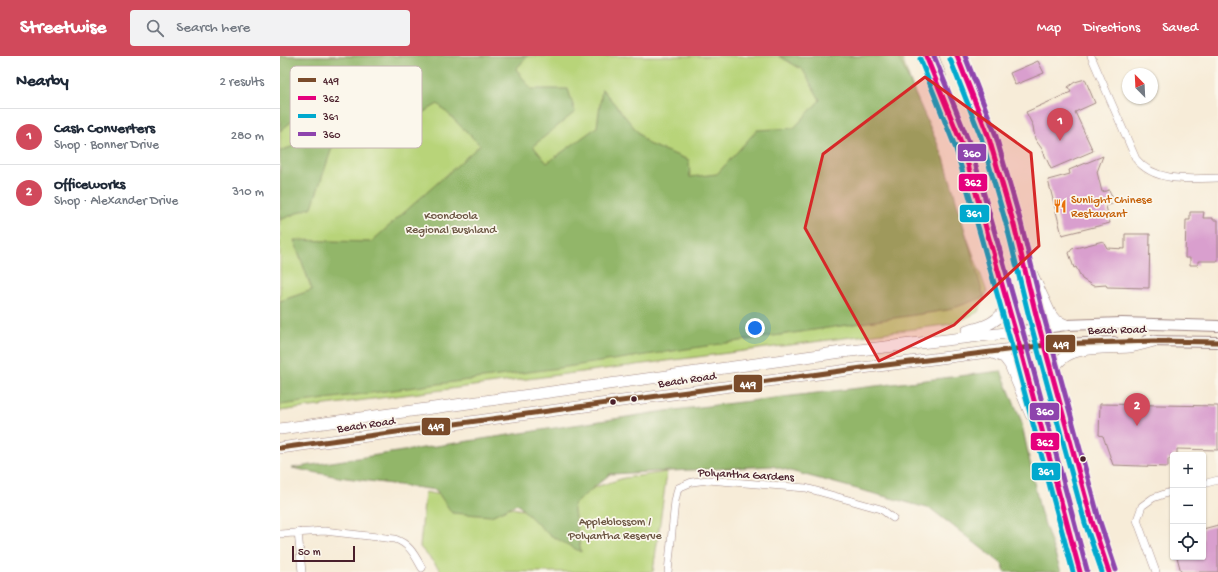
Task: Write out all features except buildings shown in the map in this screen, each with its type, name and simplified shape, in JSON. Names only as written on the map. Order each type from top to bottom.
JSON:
[{"type":"main road","points":[[926,56],[963,147],[1020,348],[1080,572]]},
{"type":"main road","points":[[957,56],[988,135],[1014,225],[1040,329],[1092,521],[1109,572]]},
{"type":"main road","points":[[1014,225],[1026,248],[1032,273],[1042,299],[1055,320],[1066,326]]},
{"type":"main road","points":[[906,344],[924,336],[967,332],[986,326],[1001,316],[1007,304]]},
{"type":"main road","name":"Beach Road","points":[[280,429],[906,344],[1066,326],[1122,323],[1215,328]]},
{"type":"main road","points":[[1052,374],[1059,360],[1069,354],[1082,351],[1132,347],[1154,341]]},
{"type":"main road","name":"Beach Road","points":[[280,448],[862,368],[1045,345],[1154,341],[1218,342]]},
{"type":"main road","points":[[990,352],[1004,357],[1010,365],[1050,462]]},
{"type":"street","points":[[935,56],[943,77],[941,92]]},
{"type":"street","points":[[1091,56],[1136,160],[1143,168],[1161,175],[1180,179],[1218,178]]},
{"type":"street","name":"Polyantha Gardens","points":[[668,572],[675,501],[678,488],[692,482],[708,480],[806,488],[881,509],[893,518]]},
{"type":"street","points":[[1206,483],[1218,480]]},
{"type":"street","points":[[1156,572],[1137,520],[1142,506],[1153,498],[1170,492]]},
{"type":"street","points":[[280,534],[324,531],[395,539],[403,542],[413,552],[422,568]]},
{"type":"street","points":[[298,532],[302,572]]},
{"type":"highlighted area","points":[[925,77],[1031,153],[1039,246],[954,325],[879,361],[805,228],[823,154]]},
{"type":"green space","name":"Koondoola Regional Bushland","points":[[280,56],[901,56],[987,292],[978,312],[952,324],[280,411]]},
{"type":"green space","name":"Koondoola Regional Bushland","points":[[280,56],[528,56],[516,69],[531,89],[568,89],[575,112],[533,146],[547,163],[597,127],[602,89],[648,144],[689,160],[690,177],[717,174],[757,130],[794,128],[820,100],[803,70],[779,56],[898,56],[944,158],[984,297],[948,310],[566,367],[280,405],[280,301],[312,290],[294,240],[371,242],[480,145],[438,104],[422,113],[422,66],[290,66],[290,123],[280,131]]},
{"type":"green space","points":[[290,147],[332,148],[312,207],[280,220],[280,151]]},
{"type":"green space","points":[[1001,371],[1021,420],[1040,510],[1061,572],[1005,572],[1002,564],[931,509],[772,466],[610,474],[573,505],[581,552],[548,534],[517,504],[491,516],[452,513],[436,490],[339,477],[292,468],[666,411]]},
{"type":"green space","name":"Appleblossom / Polyantha Reserve","points":[[667,472],[653,572],[442,572],[420,547],[425,492],[523,510],[624,478]]},
{"type":"transit line","name":"362","points":[[926,56],[963,147],[1020,348],[1080,572]]},
{"type":"transit line","name":"360","points":[[934,56],[970,145],[1027,346],[1087,570]]},
{"type":"transit line","name":"362","points":[[957,56],[988,135],[1014,225],[1037,319],[1092,521],[1109,572]]},
{"type":"transit line","name":"360","points":[[965,56],[995,133],[1021,223],[1044,317],[1099,519],[1116,570]]},
{"type":"transit line","name":"361","points":[[920,59],[956,149],[1013,350],[1073,572]]},
{"type":"transit line","name":"361","points":[[950,59],[981,137],[1007,227],[1030,321],[1085,523],[1102,572]]},
{"type":"transit line","name":"449","points":[[280,448],[862,368],[1055,344],[1154,341],[1218,342]]},
{"type":"place","name":"Cash Converters","points":[[1060,141]]},
{"type":"place","name":"Sunlight Chinese Restaurant","points":[[1060,206]]},
{"type":"place","name":"Officeworks","points":[[1137,426]]}]
